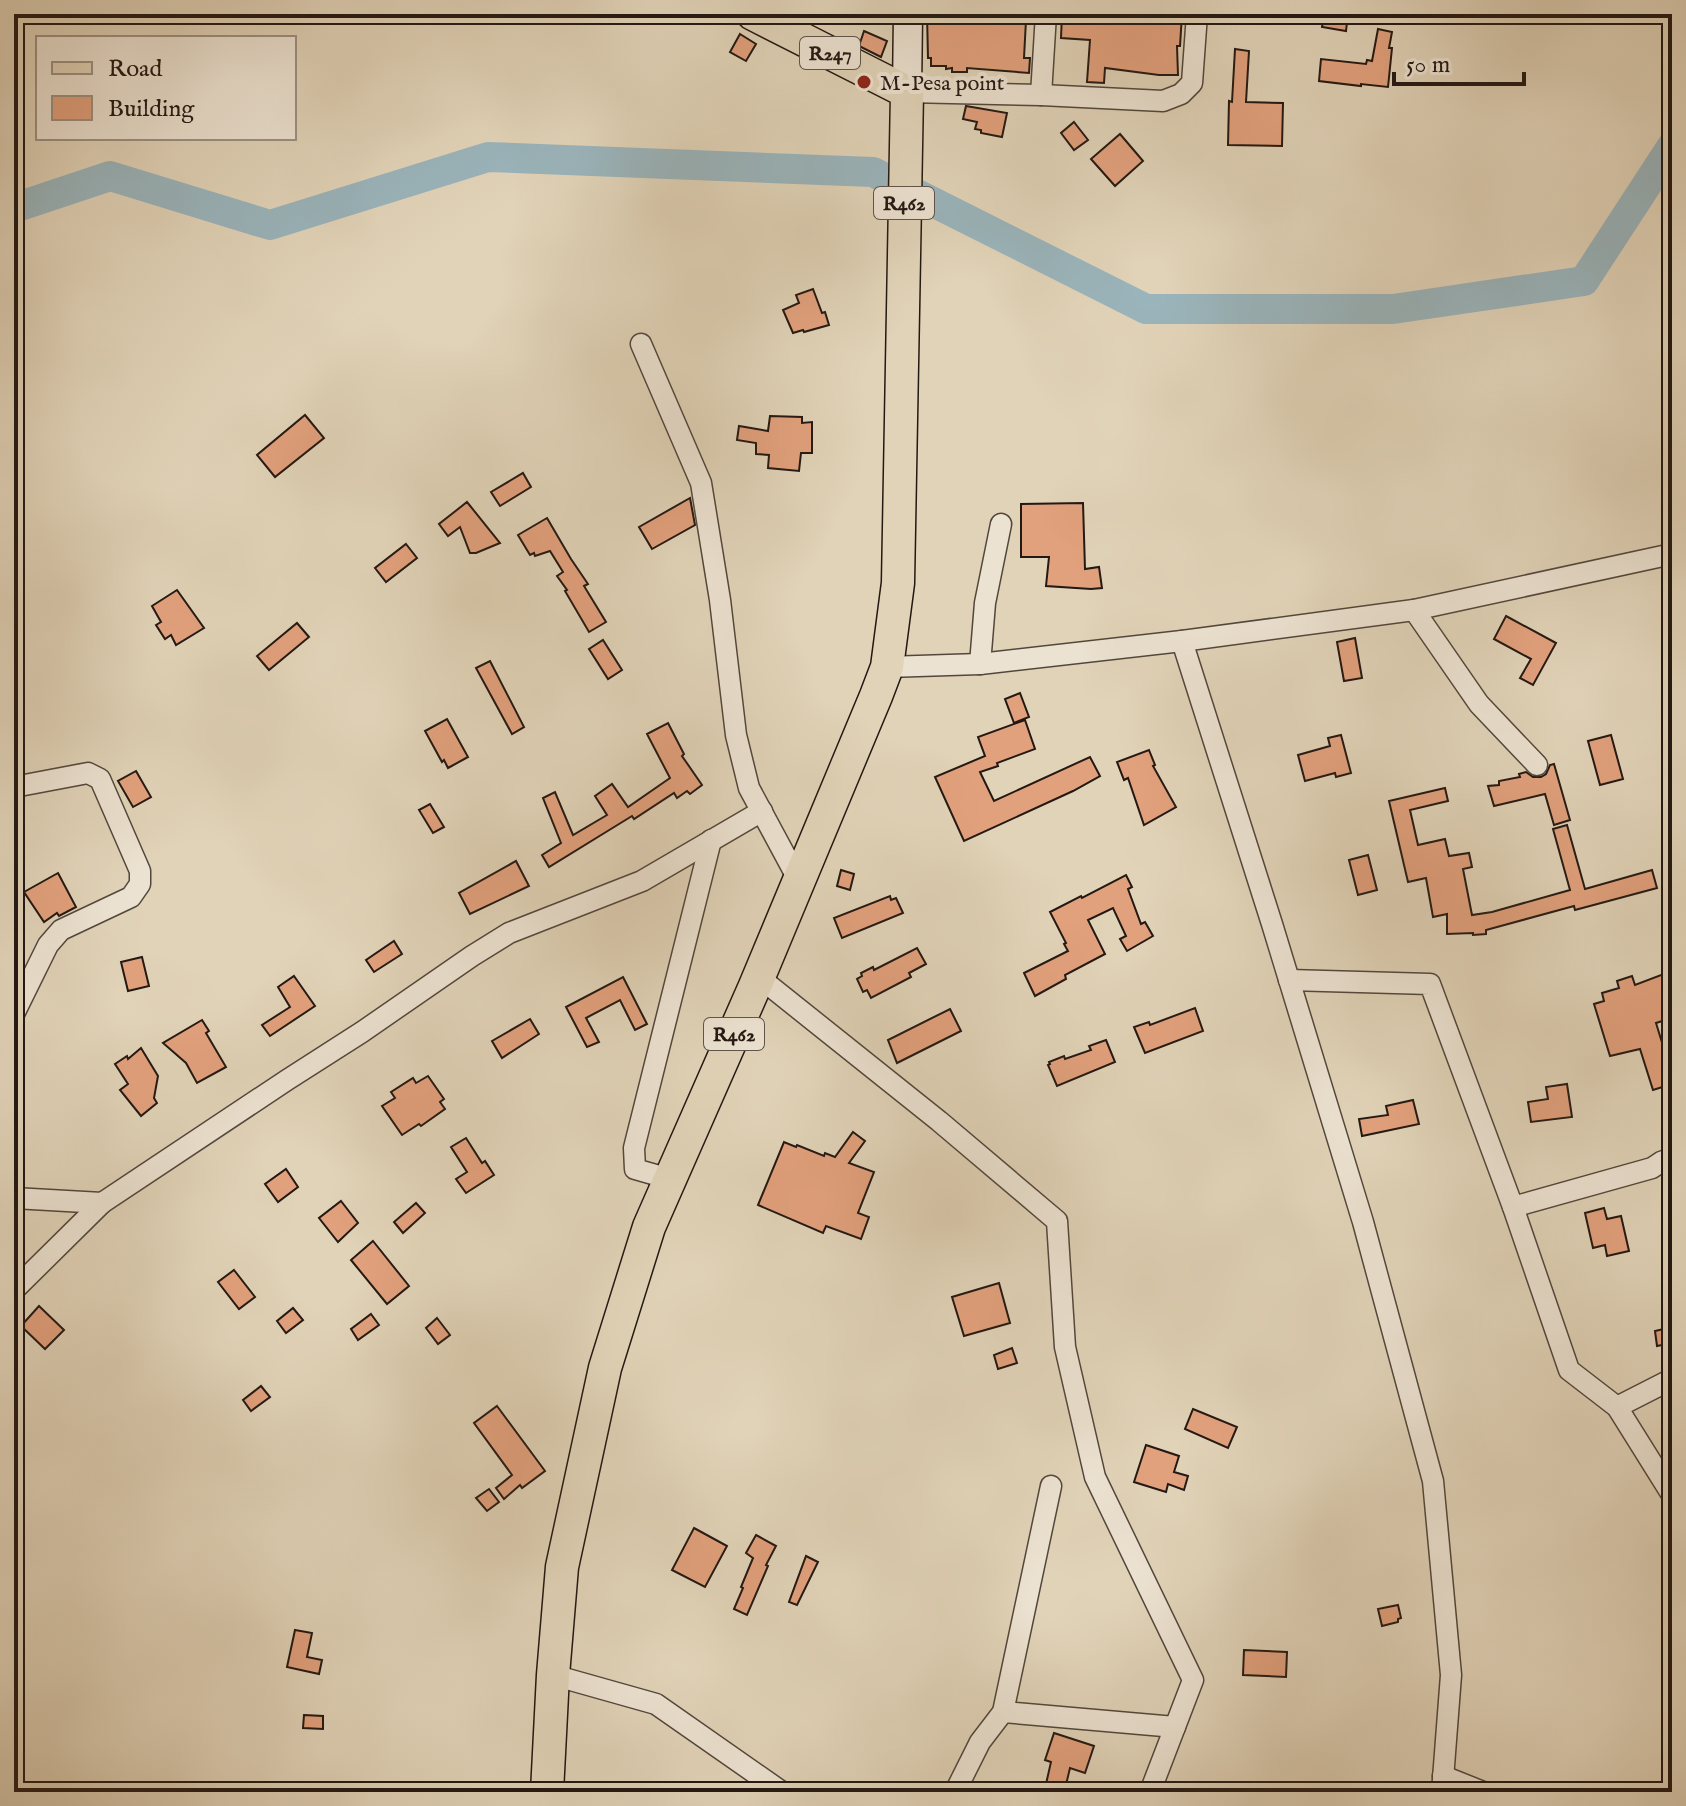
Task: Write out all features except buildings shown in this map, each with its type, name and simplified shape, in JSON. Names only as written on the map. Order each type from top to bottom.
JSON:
[{"type":"main road","name":"R247","points":[[753,14],[907,92]]},
{"type":"main road","name":"R462","points":[[547,1792],[562,1567],[605,1368],[649,1227],[755,986],[887,667],[898,583],[907,92]]},
{"type":"street","points":[[908,14],[907,92],[1163,101],[1181,94],[1192,83],[1197,14]]},
{"type":"street","points":[[1041,95],[1046,14]]},
{"type":"street","points":[[641,344],[701,483],[720,600],[736,735],[749,788],[799,881]]},
{"type":"street","points":[[980,664],[985,603],[1001,524]]},
{"type":"street","points":[[887,667],[980,664],[1414,610],[1672,554]]},
{"type":"street","points":[[1414,610],[1479,704],[1537,765]]},
{"type":"street","points":[[1182,641],[1363,1222],[1433,1481],[1451,1675],[1443,1784],[1483,1792]]},
{"type":"street","points":[[14,787],[88,773],[100,779],[140,871],[140,884],[131,897],[61,930],[48,945],[14,1014]]},
{"type":"street","points":[[14,1290],[102,1203],[472,956],[509,933],[642,881],[762,811]]},
{"type":"street","points":[[670,1179],[635,1169],[634,1148],[711,840]]},
{"type":"street","points":[[1289,980],[1430,984],[1513,1207],[1569,1370],[1617,1407],[1672,1495]]},
{"type":"street","points":[[755,986],[770,986],[939,1121],[1057,1221],[1065,1347],[1095,1477],[1193,1680],[1150,1792]]},
{"type":"street","points":[[1513,1207],[1652,1168],[1672,1158]]},
{"type":"street","points":[[14,1198],[102,1203]]},
{"type":"street","points":[[1617,1407],[1672,1379]]},
{"type":"street","points":[[955,1792],[980,1742],[1003,1712],[1051,1486]]},
{"type":"street","points":[[553,1675],[656,1704],[782,1792]]},
{"type":"street","points":[[1003,1712],[1175,1727]]},
{"type":"waterway","points":[[14,208],[110,176],[270,225],[488,157],[873,172],[1146,309],[1393,309],[1584,281],[1672,146]]},
{"type":"place","name":"M-Pesa point","points":[[864,82]]}]
